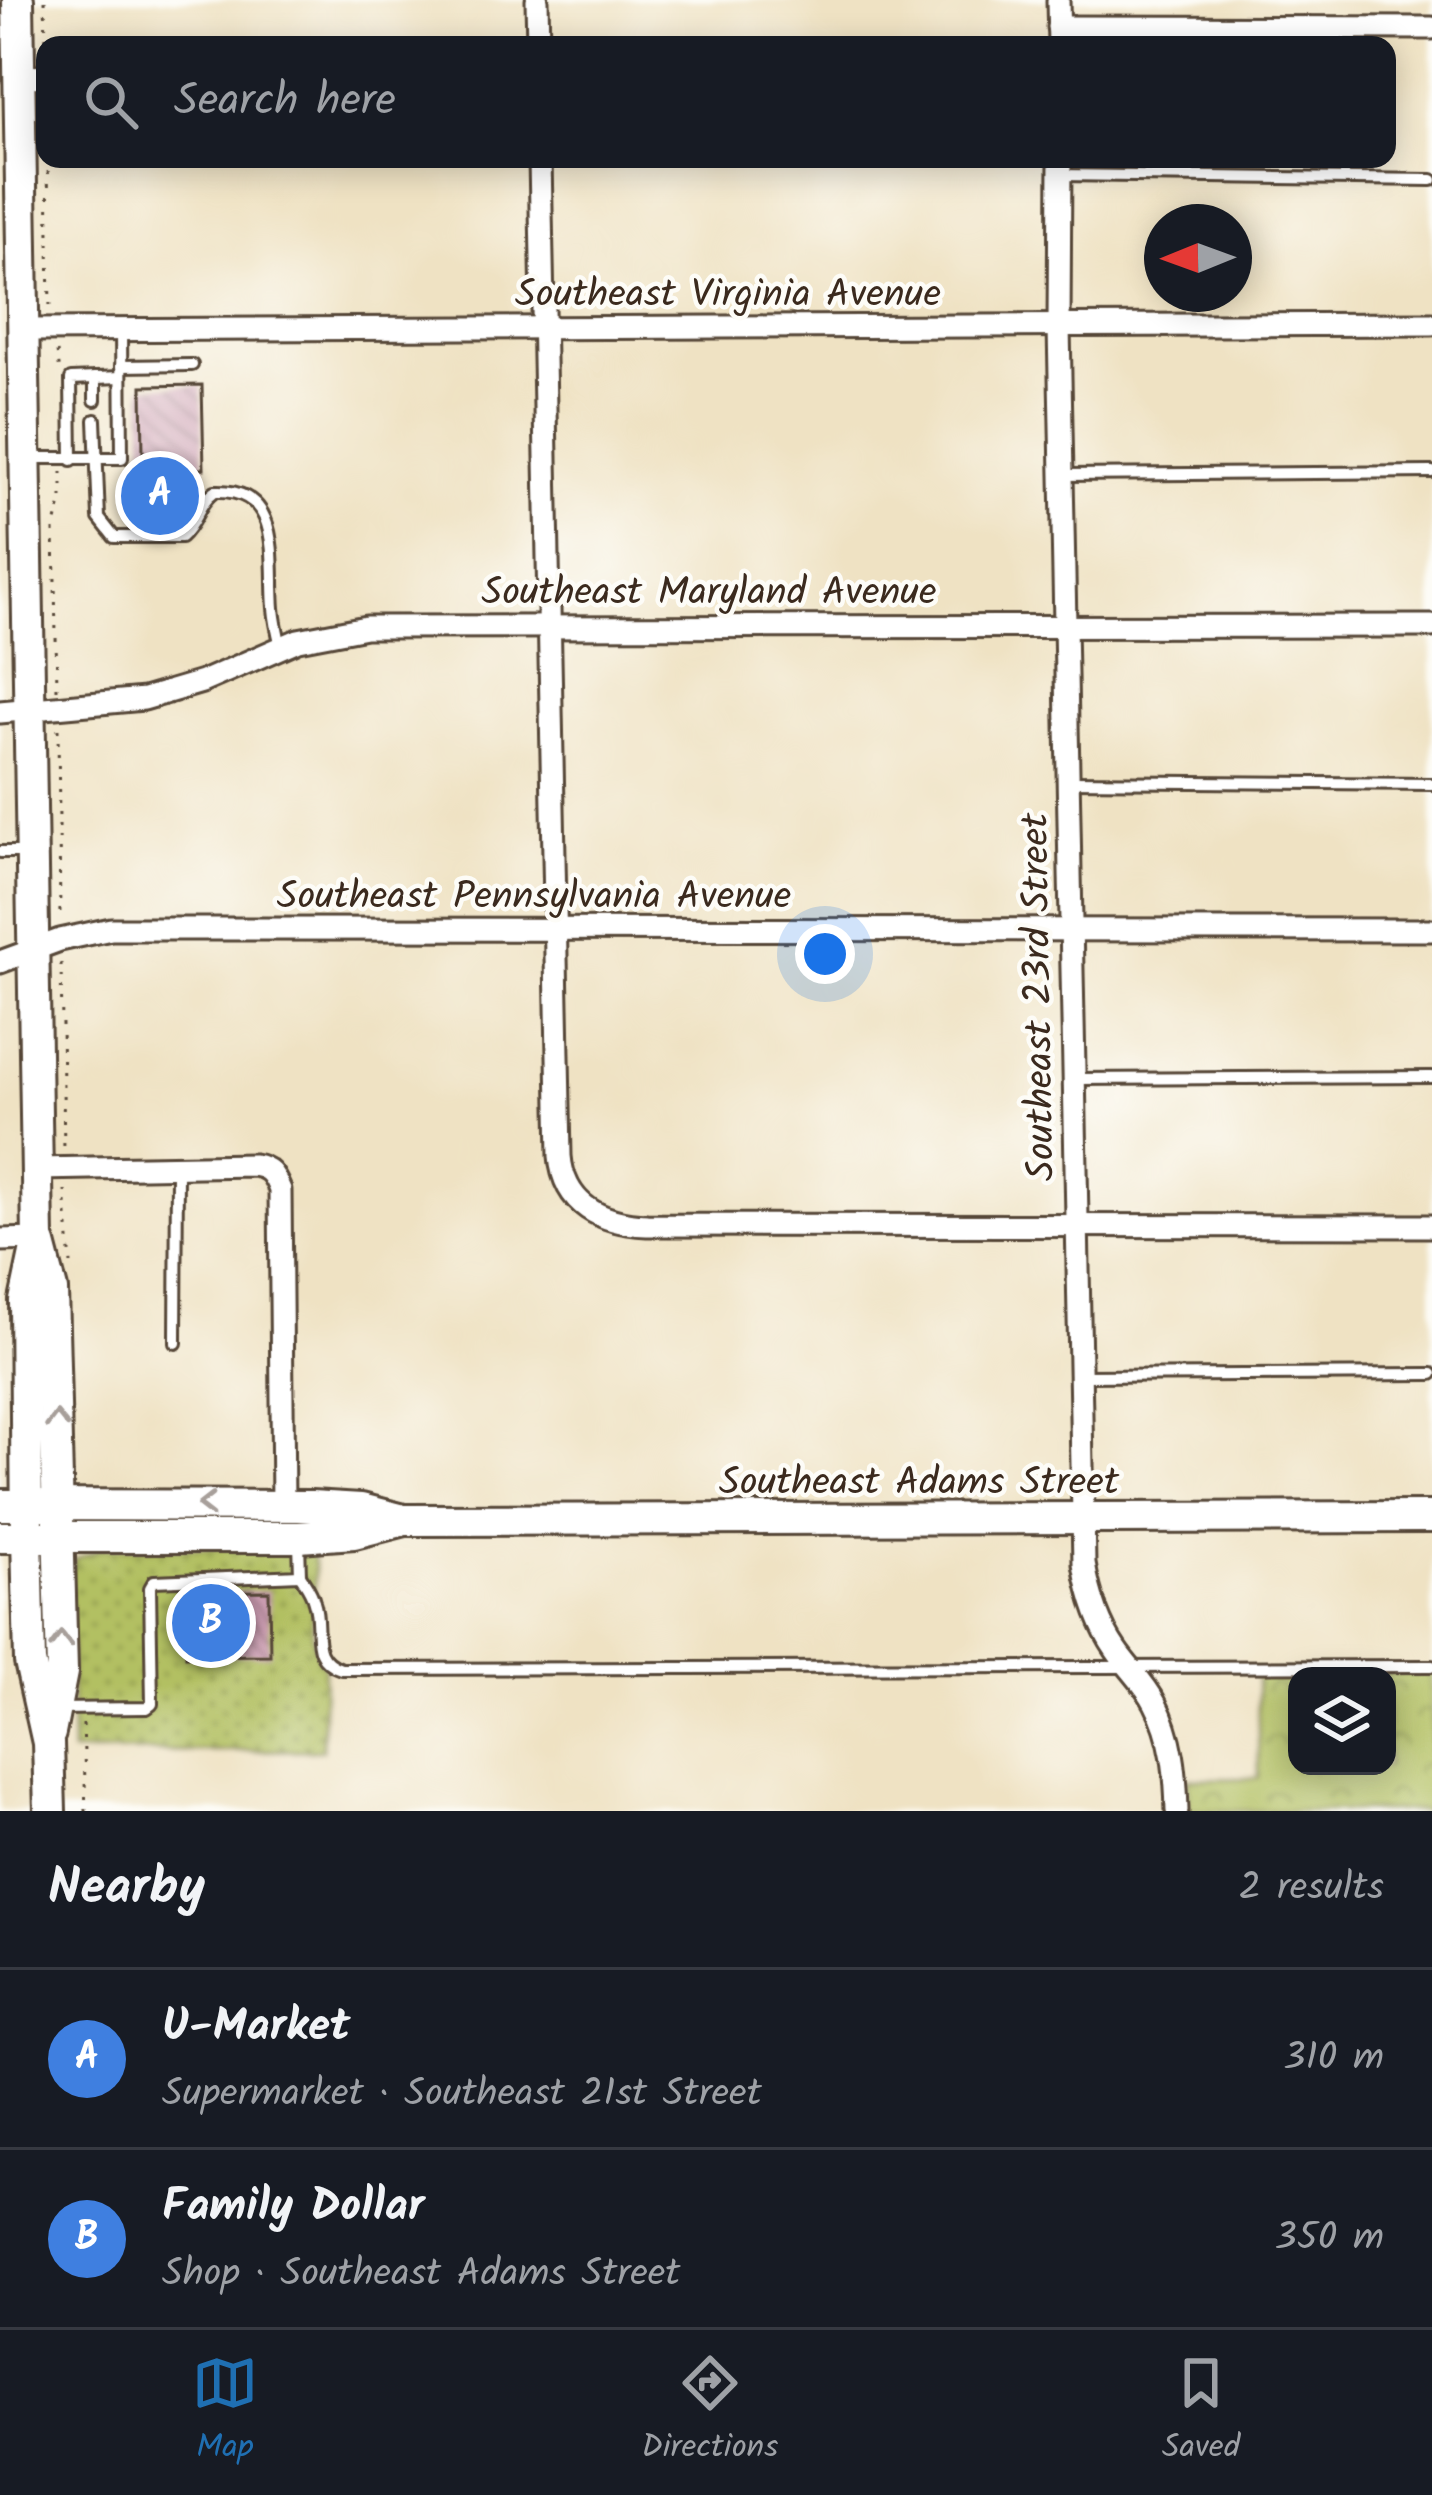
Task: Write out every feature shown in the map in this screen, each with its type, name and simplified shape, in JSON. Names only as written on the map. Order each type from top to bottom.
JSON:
[{"type":"main road","points":[[18,0],[32,76],[10,204],[24,332],[13,459],[29,710],[32,852],[47,945],[51,1169],[25,1301],[13,1537],[30,1662],[59,1709]]},
{"type":"main road","points":[[38,1239],[52,1290],[62,1672],[59,1709],[48,1743],[50,1811]]},
{"type":"main road","name":"Southeast Adams Street","points":[[13,1505],[283,1505],[362,1509],[405,1520]]},
{"type":"main road","name":"Southeast Adams Street","points":[[13,1537],[299,1537],[353,1533],[405,1520],[1432,1517]]},
{"type":"street","points":[[538,0],[538,36]]},
{"type":"street","points":[[1058,0],[1058,36],[1432,28]]},
{"type":"street","points":[[540,168],[561,1166],[571,1193],[583,1207],[609,1221],[647,1226],[1432,1226]]},
{"type":"street","name":"Southeast 23rd Street","points":[[1060,168],[1082,1518],[1089,1592],[1100,1622],[1146,1688],[1168,1731],[1178,1811]]},
{"type":"street","name":"Southeast Virginia Avenue","points":[[24,332],[1432,324]]},
{"type":"street","name":"Southeast Maryland Avenue","points":[[29,710],[144,699],[179,690],[280,646],[366,627],[1432,626]]},
{"type":"street","name":"Southeast Pennsylvania Avenue","points":[[0,962],[111,929],[1432,930]]},
{"type":"street","points":[[51,1169],[264,1166],[274,1174],[280,1190],[283,1505]]},
{"type":"street","points":[[0,1240],[38,1239]]},
{"type":"lane","points":[[1089,168],[1432,180]]},
{"type":"lane","points":[[13,459],[122,458],[121,329]]},
{"type":"lane","points":[[67,460],[71,379],[192,365]]},
{"type":"lane","points":[[95,378],[95,400]]},
{"type":"lane","points":[[95,420],[99,518],[114,537],[181,537],[193,527],[197,509],[215,491],[235,490],[262,511],[271,534],[280,646]]},
{"type":"lane","points":[[1062,475],[1432,472]]},
{"type":"lane","points":[[1069,781],[1432,784]]},
{"type":"lane","points":[[0,852],[32,852]]},
{"type":"lane","points":[[1072,1079],[1432,1077]]},
{"type":"lane","points":[[176,1343],[178,1167]]},
{"type":"lane","points":[[1079,1376],[1432,1373]]},
{"type":"lane","points":[[299,1537],[300,1575],[316,1604],[318,1651],[341,1669],[1432,1666]]},
{"type":"lane","points":[[59,1709],[147,1708],[152,1704],[150,1588],[154,1581],[300,1575]]},
{"type":"path","points":[[46,0],[46,36]]},
{"type":"path","points":[[47,168],[24,332],[60,364],[60,388]]},
{"type":"path","points":[[67,460],[29,710],[47,945],[51,1169],[70,1263]]},
{"type":"path","points":[[59,1709],[86,1811]]},
{"type":"green space","points":[[102,1548],[302,1548],[312,1555],[313,1641],[324,1666],[322,1750],[72,1752],[70,1575],[75,1559]]},
{"type":"green space","points":[[1257,1673],[1288,1673],[1288,1775],[1396,1775],[1396,1673],[1432,1673],[1432,1811],[1188,1811],[1188,1779],[1259,1778]]},
{"type":"building","points":[[202,385],[204,469],[176,469],[177,524],[144,525],[142,386]]},
{"type":"building","points":[[269,1591],[270,1655],[186,1656],[185,1592]]},
{"type":"place","name":"U-Market","points":[[160,496]]},
{"type":"place","name":"Family Dollar","points":[[211,1623]]}]
